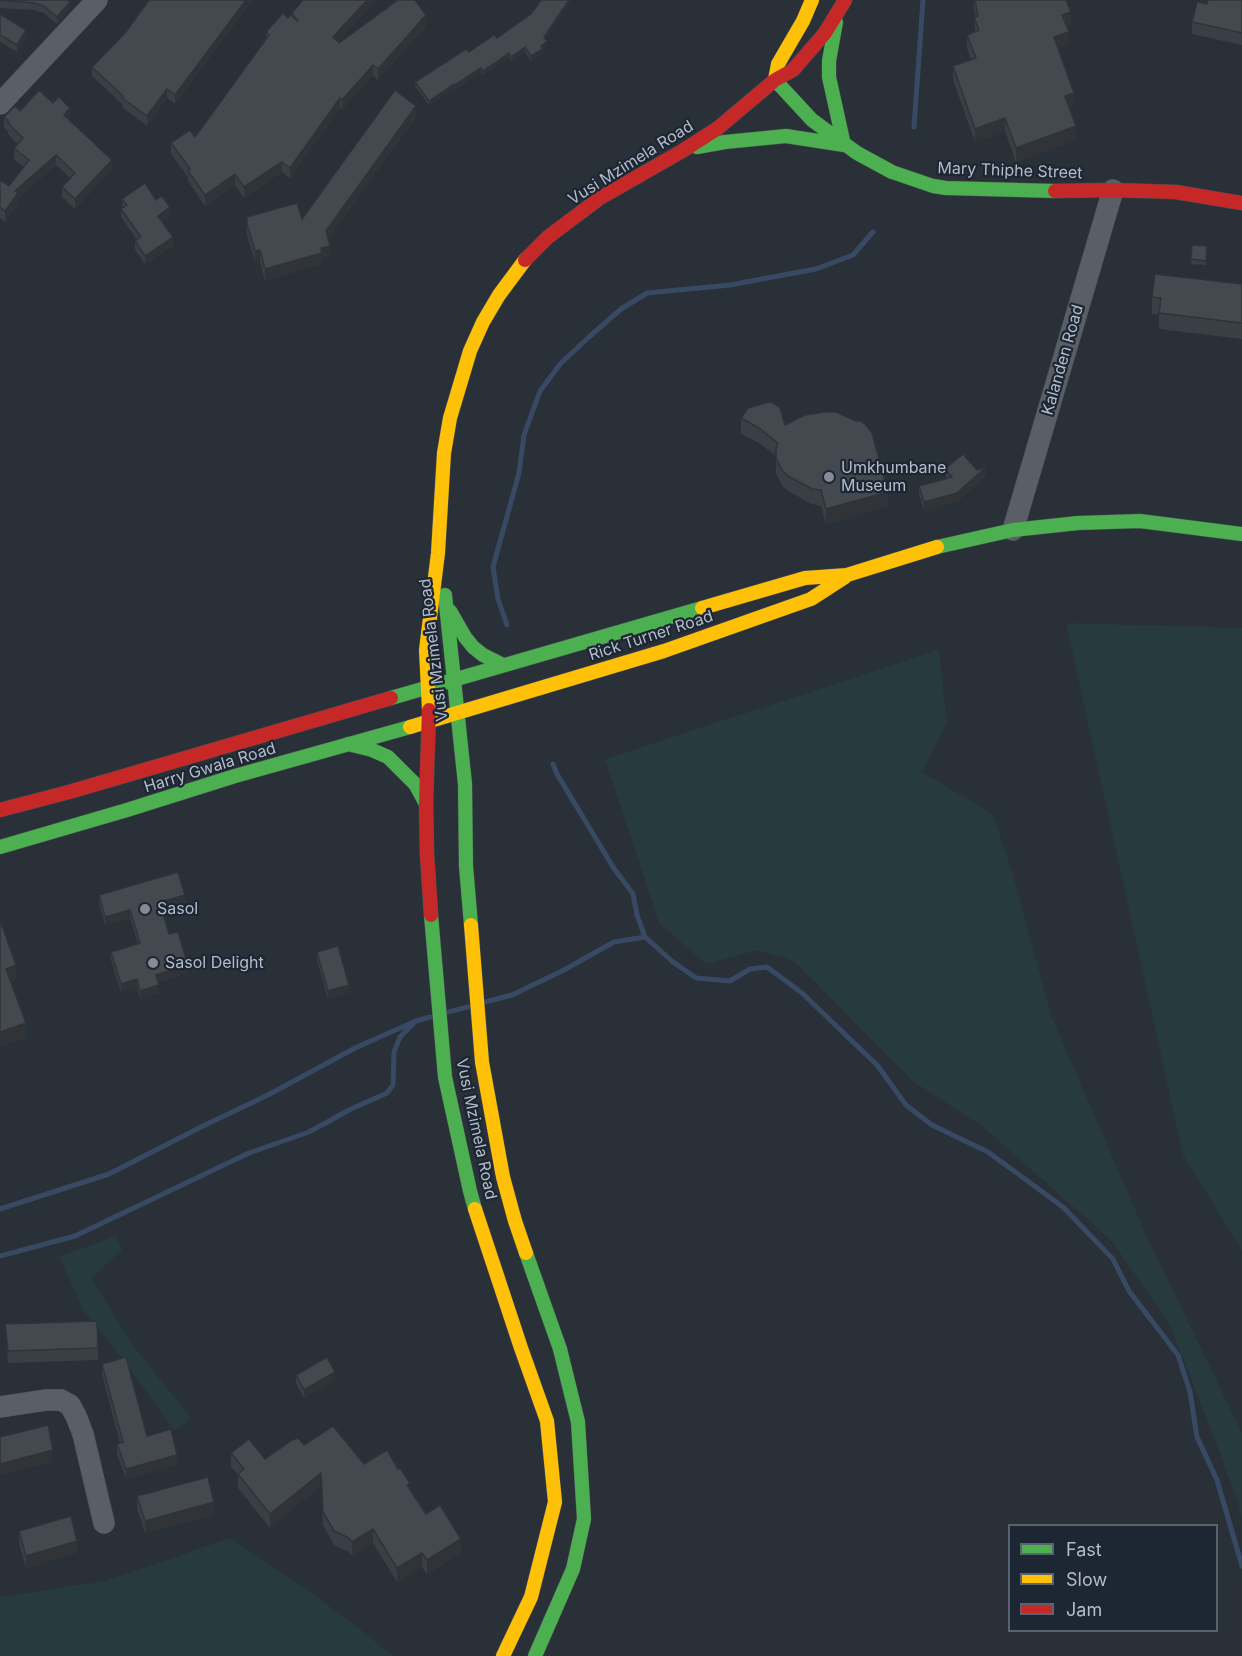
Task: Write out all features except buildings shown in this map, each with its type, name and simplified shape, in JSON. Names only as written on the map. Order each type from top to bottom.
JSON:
[{"type":"main road","name":"Vusi Mzimela Road","points":[[774,80],[778,64],[803,21],[812,0]]},
{"type":"main road","name":"Vusi Mzimela Road","points":[[503,1656],[531,1597],[555,1502],[547,1421],[470,1191],[445,1077],[436,986],[427,854],[426,804],[430,723],[426,650],[438,553],[443,465],[450,418],[456,391],[483,322],[499,295],[527,257],[548,237],[600,198],[718,128],[774,80],[799,65],[825,33],[845,0]]},
{"type":"main road","points":[[684,150],[726,141],[786,136],[844,145],[829,76],[838,14]]},
{"type":"main road","name":"Mary Thiphe Street","points":[[774,80],[812,120],[844,145],[892,172],[933,186],[1051,191],[1176,192],[1242,203]]},
{"type":"main road","name":"Rick Turner Road","points":[[453,680],[806,578],[847,575],[934,548],[1013,530],[1078,523],[1140,521],[1242,534]]},
{"type":"main road","name":"Vusi Mzimela Road","points":[[438,553],[447,607],[465,784],[466,866],[482,1062],[503,1177],[515,1221],[560,1349],[578,1422],[584,1518],[573,1569],[535,1656]]},
{"type":"main road","name":"Rick Turner Road","points":[[430,723],[458,712],[664,651],[811,599],[847,575]]},
{"type":"main road","points":[[447,607],[465,638],[473,647],[503,665]]},
{"type":"main road","name":"Harry Gwala Road","points":[[0,810],[453,680]]},
{"type":"main road","points":[[491,719],[508,699]]},
{"type":"main road","name":"Harry Gwala Road","points":[[0,847],[235,776],[430,723]]},
{"type":"main road","points":[[348,744],[388,757],[415,784],[426,804]]},
{"type":"main road","points":[[465,784],[473,746]]},
{"type":"street","points":[[7,97],[97,0]]},
{"type":"street","name":"Kalanden Road","points":[[1013,530],[1113,190]]},
{"type":"street","points":[[0,1407],[46,1400],[61,1400],[70,1405],[83,1434],[105,1523]]},
{"type":"green space","points":[[1066,623],[1242,628],[1242,1250],[1183,1155]]},
{"type":"green space","points":[[939,650],[947,722],[922,772],[993,814],[1012,871],[1051,1015],[1147,1237],[1242,1433],[1242,1520],[1238,1502],[1170,1325],[1111,1240],[982,1126],[914,1082],[794,961],[758,950],[706,964],[659,923],[605,759]]},
{"type":"green space","points":[[116,1236],[122,1250],[91,1278],[134,1347],[191,1418],[175,1431],[113,1346],[84,1311],[59,1257]]},
{"type":"green space","points":[[230,1538],[306,1589],[392,1656],[0,1656],[0,1597],[106,1581]]},
{"type":"waterway","points":[[914,127],[923,0]]},
{"type":"waterway","points":[[507,625],[498,599],[493,567],[519,473],[524,435],[540,391],[561,363],[621,309],[647,293],[730,285],[816,269],[853,255],[873,232]]},
{"type":"waterway","points":[[553,764],[613,867],[633,894],[645,937]]},
{"type":"waterway","points":[[485,1002],[512,995],[614,942],[645,937],[673,962],[696,978],[730,981],[750,969],[767,967],[802,993],[877,1065],[906,1105],[932,1125],[988,1152],[1063,1207],[1113,1259],[1129,1291],[1178,1355],[1190,1392],[1197,1437],[1217,1480],[1242,1566]]},
{"type":"waterway","points":[[448,1012],[468,1007]]},
{"type":"waterway","points":[[0,1209],[109,1174],[268,1095],[355,1048],[430,1017]]},
{"type":"waterway","points":[[0,1256],[75,1236],[249,1153],[309,1132],[387,1093],[393,1085],[394,1052],[400,1037],[413,1024]]},
{"type":"traffic: fast","points":[[697,147],[786,136],[844,145],[829,77],[829,61],[836,22]]},
{"type":"traffic: fast","points":[[775,80],[812,120],[857,153],[892,172],[946,188],[1055,191]]},
{"type":"traffic: fast","points":[[937,547],[1013,530],[1078,523],[1140,521],[1242,534]]},
{"type":"traffic: fast","points":[[445,595],[465,784],[466,866],[471,925]]},
{"type":"traffic: fast","points":[[391,698],[702,608]]},
{"type":"traffic: fast","points":[[450,611],[473,647],[503,665]]},
{"type":"traffic: fast","points":[[0,847],[235,776],[410,727]]},
{"type":"traffic: fast","points":[[348,744],[388,757],[415,784],[426,804]]},
{"type":"traffic: fast","points":[[431,915],[445,1077],[475,1209]]},
{"type":"traffic: fast","points":[[526,1253],[560,1349],[578,1422],[584,1519],[573,1569],[535,1656]]},
{"type":"traffic: slow","points":[[775,80],[778,64],[803,21],[812,0]]},
{"type":"traffic: slow","points":[[429,710],[426,650],[438,553],[444,453],[450,418],[470,351],[483,322],[499,295],[525,260]]},
{"type":"traffic: slow","points":[[702,608],[805,578],[847,575],[937,547]]},
{"type":"traffic: slow","points":[[410,727],[664,651],[811,599],[845,577]]},
{"type":"traffic: slow","points":[[471,925],[482,1062],[503,1177],[526,1253]]},
{"type":"traffic: slow","points":[[475,1209],[547,1421],[555,1502],[531,1597],[503,1656]]},
{"type":"traffic: jam","points":[[525,260],[548,237],[600,198],[718,128],[775,80],[793,70],[825,33],[845,0]]},
{"type":"traffic: jam","points":[[1055,191],[1176,192],[1242,203]]},
{"type":"traffic: jam","points":[[0,810],[391,698]]},
{"type":"traffic: jam","points":[[429,710],[426,804],[431,915]]},
{"type":"place","name":"Umkhumbane Museum","points":[[829,477]]},
{"type":"place","name":"Sasol","points":[[145,909]]},
{"type":"place","name":"Sasol Delight","points":[[153,963]]}]
